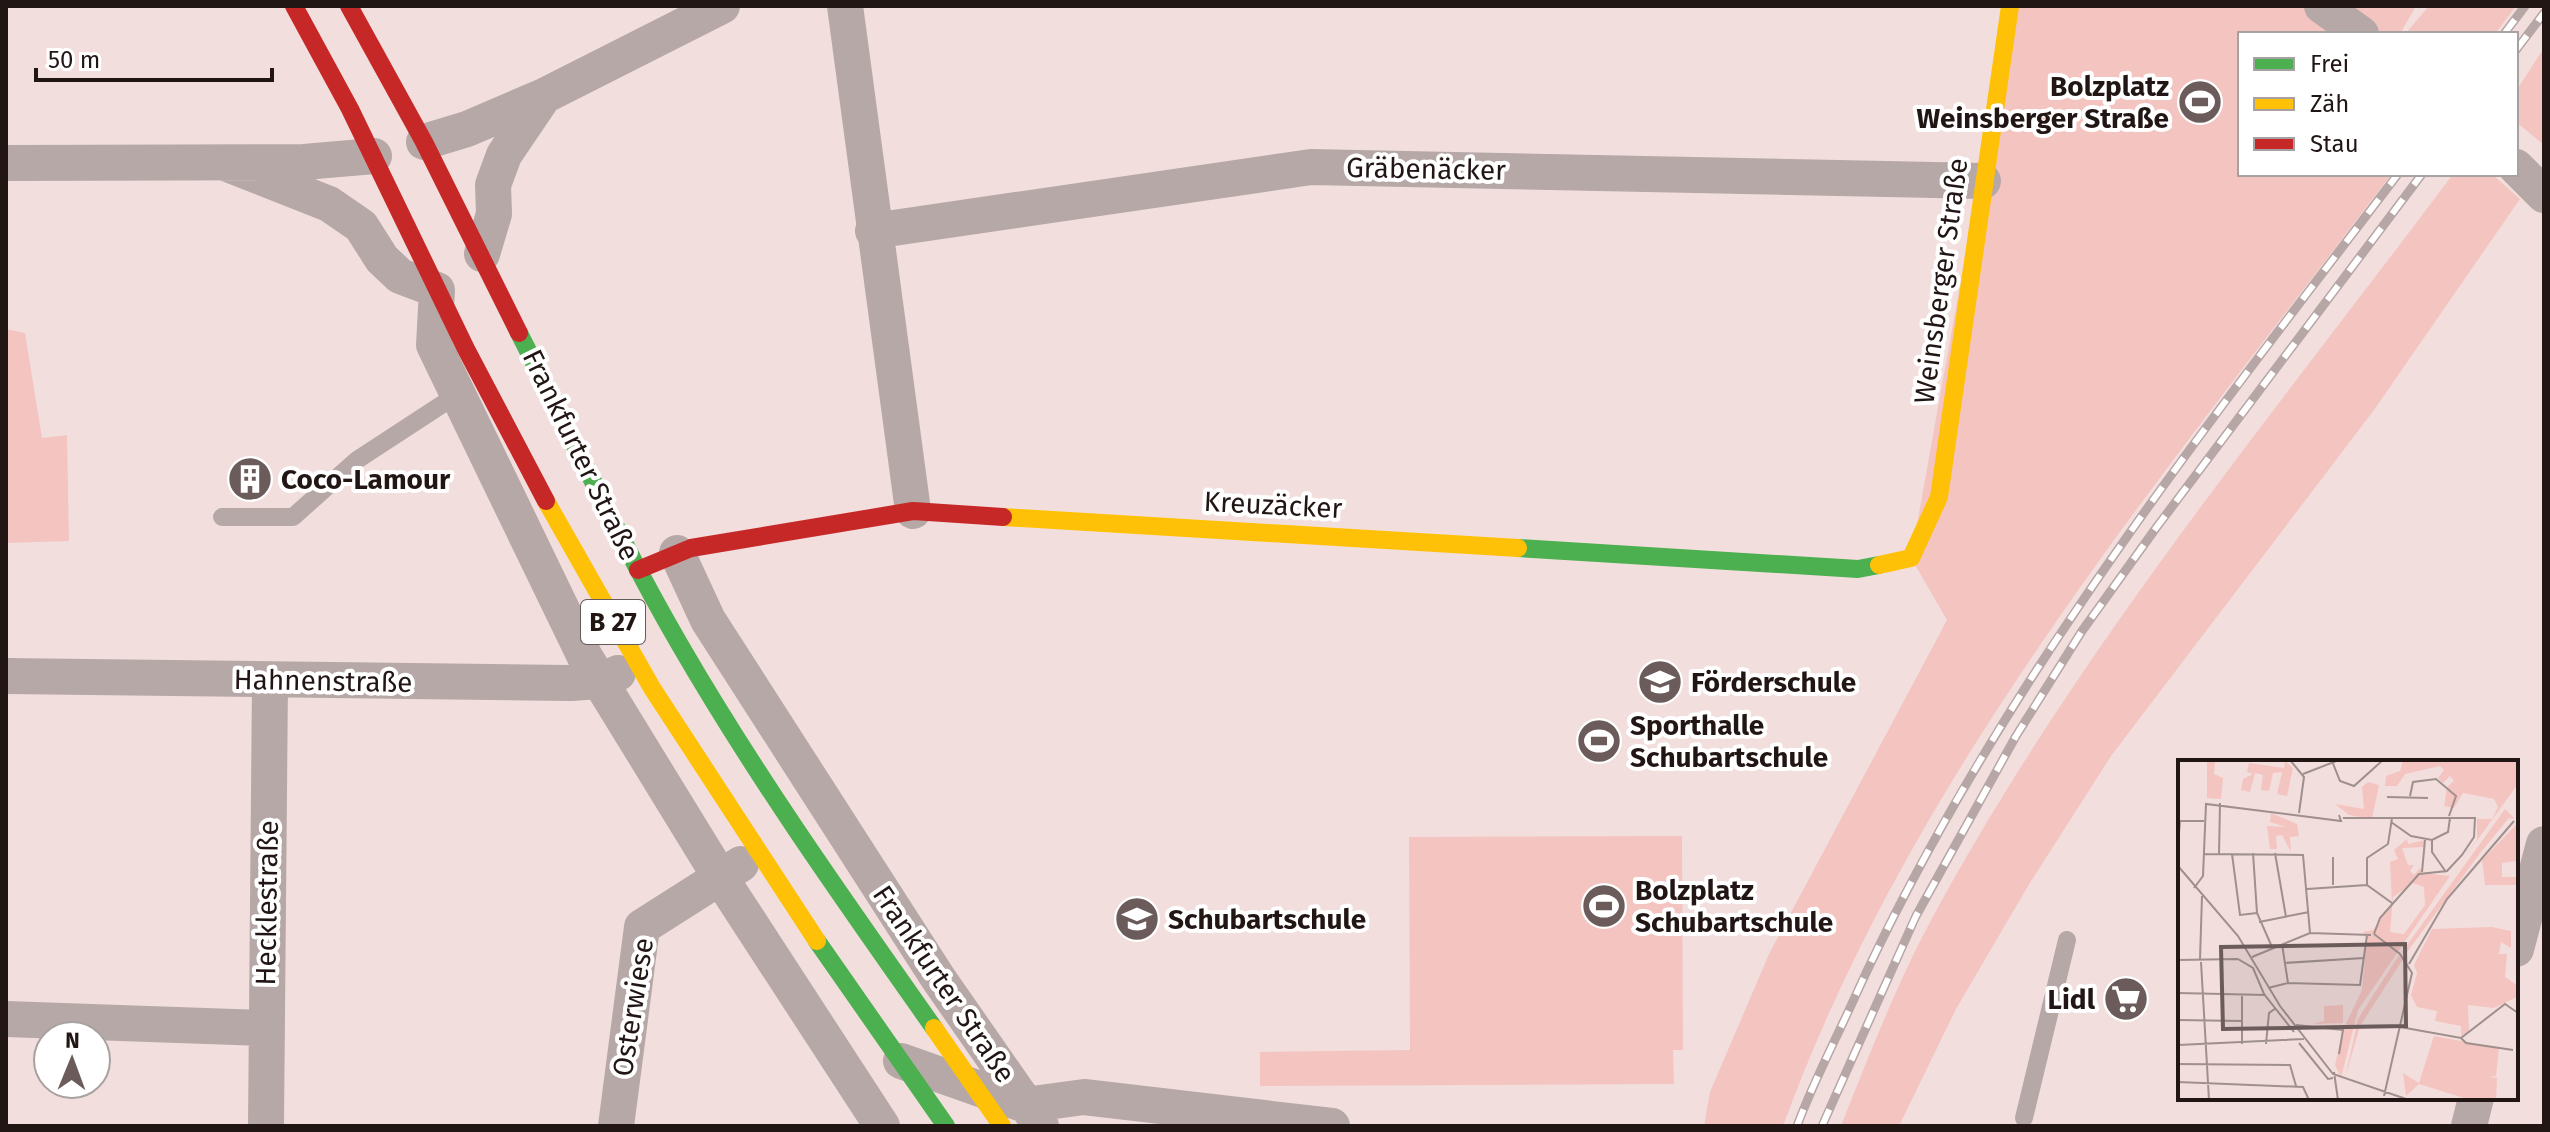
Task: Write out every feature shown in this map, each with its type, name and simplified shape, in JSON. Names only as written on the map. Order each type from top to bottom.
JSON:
[{"type":"main road","name":"Frankfurter Straße","points":[[294,6],[342,89],[402,148],[482,254],[638,570],[681,647],[794,829],[974,1088]]},
{"type":"main road","name":"Frankfurter Straße","points":[[349,6],[402,148],[437,290],[564,535],[637,664],[758,854],[946,1126]]},
{"type":"main road","name":"Weinsberger Straße","points":[[1911,558],[1939,497],[2010,6]]},
{"type":"main road","name":"Kreuzäcker","points":[[638,570],[677,553],[913,511],[1858,569],[1911,558]]},
{"type":"street","points":[[845,6],[913,511]]},
{"type":"street","points":[[2322,6],[2358,32]]},
{"type":"street","points":[[6,163],[225,163],[402,148],[467,129],[544,96],[713,7]]},
{"type":"street","points":[[482,254],[494,214],[493,185],[504,155],[544,96]]},
{"type":"street","points":[[225,163],[300,189],[329,204],[361,226],[382,259],[400,276],[437,290]]},
{"type":"street","name":"Gräbenäcker","points":[[873,231],[1311,167],[1983,181]]},
{"type":"street","points":[[2518,169],[2544,195]]},
{"type":"street","name":"Frankfurter Straße","points":[[437,290],[434,345],[585,657],[720,877],[882,1126]]},
{"type":"street","name":"Frankfurter Straße","points":[[677,553],[708,620],[938,978],[1023,1119]]},
{"type":"street","name":"Hahnenstraße","points":[[6,676],[599,681],[637,664]]},
{"type":"street","name":"Hecklestraße","points":[[266,1126],[270,680]]},
{"type":"street","points":[[2518,942],[2544,844]]},
{"type":"street","name":"Osterwiese","points":[[616,1126],[642,927],[758,854]]},
{"type":"street","points":[[6,1019],[266,1028]]},
{"type":"street","points":[[901,1061],[974,1088],[1023,1119],[1084,1097],[1332,1126]]},
{"type":"street","points":[[2469,1126],[2476,1100]]},
{"type":"lane","points":[[222,517],[293,517],[357,460],[458,394]]},
{"type":"lane","points":[[2024,1118],[2067,940]]},
{"type":"shaded area","points":[[2010,6],[2416,6],[2401,32],[2238,32],[2238,176],[2390,176],[2133,514],[2051,629],[1973,748],[1901,869],[1837,995],[1783,1126],[1704,1126],[1710,1092],[1769,954],[1947,620],[1911,558]]},
{"type":"shaded area","points":[[2429,6],[2516,6],[2496,32],[2407,32]]},
{"type":"shaded area","points":[[2544,48],[2544,145],[2518,124],[2518,88]]},
{"type":"shaded area","points":[[2451,176],[2494,176],[2520,199],[2374,410],[2111,756],[2028,886],[1956,1009],[1899,1126],[1841,1126],[1916,950],[1985,826],[2045,728],[2110,633]]},
{"type":"shaded area","points":[[6,329],[25,333],[42,438],[67,435],[69,541],[6,543]]},
{"type":"shaded area","points":[[1682,836],[1683,1050],[1673,1050],[1674,1084],[1260,1086],[1260,1052],[1410,1050],[1409,837]]},
{"type":"railway","points":[[2506,32],[2525,6]]},
{"type":"railway","points":[[2518,47],[2544,13]]},
{"type":"railway","points":[[1797,1126],[1824,1062],[1909,888],[1969,780],[2034,675],[2174,471],[2396,176]]},
{"type":"railway","points":[[1822,1126],[1916,916],[2016,736],[2082,631],[2420,176]]},
{"type":"traffic: fast","points":[[519,333],[637,568],[709,695],[803,840],[934,1028]]},
{"type":"traffic: fast","points":[[1518,548],[1858,569],[1879,565]]},
{"type":"traffic: fast","points":[[817,941],[946,1126]]},
{"type":"traffic: slow","points":[[1879,565],[1911,558],[1939,497],[2010,6]]},
{"type":"traffic: slow","points":[[546,501],[652,688],[817,941]]},
{"type":"traffic: slow","points":[[1003,517],[1518,548]]},
{"type":"traffic: slow","points":[[934,1028],[1002,1126]]},
{"type":"traffic: jam","points":[[294,6],[350,109],[466,349],[546,501]]},
{"type":"traffic: jam","points":[[349,6],[424,142],[519,333]]},
{"type":"traffic: jam","points":[[638,570],[691,548],[913,511],[1003,517]]},
{"type":"place","name":"Bolzplatz Weinsberger Straße","points":[[2200,102]]},
{"type":"place","name":"Coco-Lamour","points":[[250,479]]},
{"type":"place","name":"Förderschule","points":[[1660,682]]},
{"type":"place","name":"Sporthalle Schubartschule","points":[[1599,741]]},
{"type":"place","name":"Bolzplatz Schubartschule","points":[[1604,906]]},
{"type":"place","name":"Schubartschule","points":[[1137,919]]},
{"type":"place","name":"Lidl","points":[[2126,999]]}]
